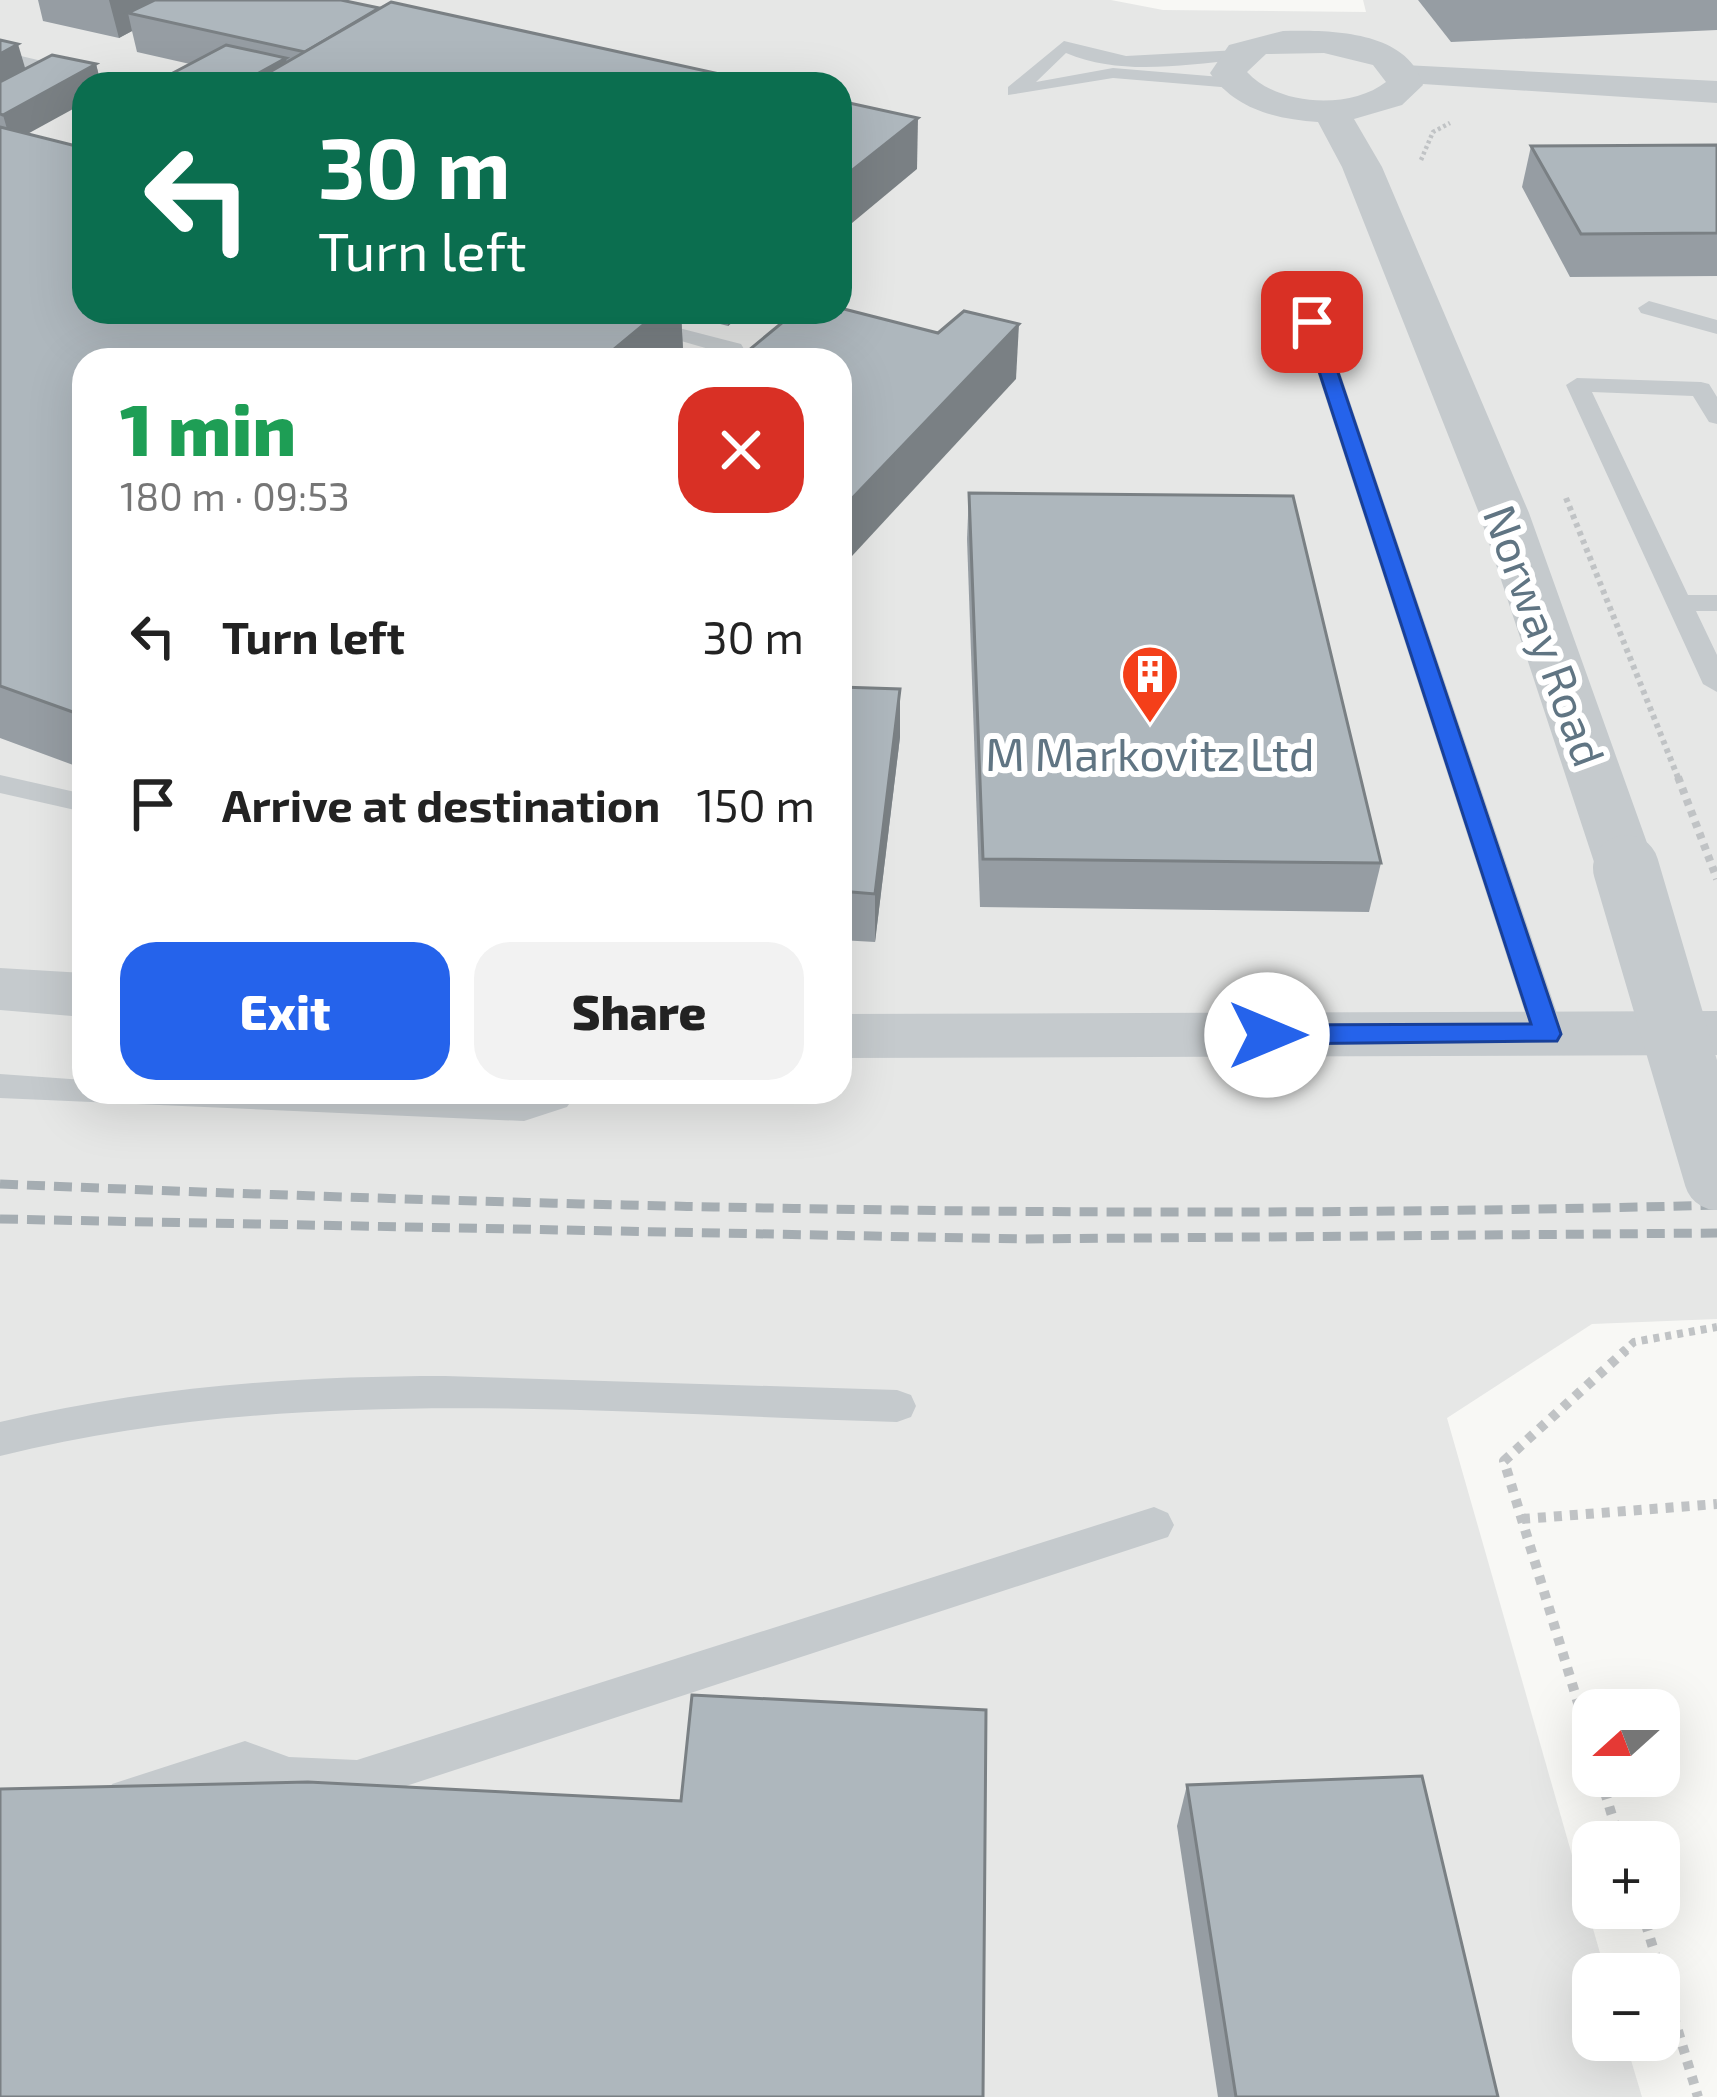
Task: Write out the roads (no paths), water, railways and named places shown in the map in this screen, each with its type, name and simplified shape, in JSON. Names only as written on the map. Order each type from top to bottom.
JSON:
[{"type":"street","points":[[1278,2],[1296,41]]},
{"type":"street","points":[[1296,41],[1364,50],[1394,64],[1404,75],[1405,86],[1381,104],[1330,111],[1272,103],[1236,69],[1296,41]]},
{"type":"street","points":[[1404,75],[1717,92]]},
{"type":"street","name":"Norway Road","points":[[1330,111],[1362,167],[1504,512],[1627,868],[1717,1177]]},
{"type":"street","points":[[0,989],[72,994]]},
{"type":"street","points":[[852,1036],[1717,1034]]},
{"type":"lane","points":[[1064,46],[1084,56],[1236,69],[1113,73],[1015,91],[1064,46]]},
{"type":"lane","points":[[0,56],[57,70],[0,100]]},
{"type":"lane","points":[[1649,308],[1717,327]]},
{"type":"lane","points":[[1312,322],[1548,1034]]},
{"type":"lane","points":[[637,324],[730,348]]},
{"type":"lane","points":[[1717,417],[1701,389],[1577,385],[1717,684]]},
{"type":"lane","points":[[1679,604],[1717,603]]},
{"type":"lane","points":[[0,784],[72,800]]},
{"type":"lane","points":[[0,1086],[72,1091]]},
{"type":"lane","points":[[414,1104],[524,1108],[536,1104]]},
{"type":"lane","points":[[0,1439],[119,1410],[255,1394],[392,1389],[898,1406]]},
{"type":"lane","points":[[89,1810],[245,1762],[289,1778],[357,1781],[1154,1525]]},
{"type":"railway","points":[[0,1184],[858,1210],[1287,1212],[1717,1205]]},
{"type":"railway","points":[[0,1219],[1025,1239],[1717,1233]]},
{"type":"place","name":"M Markovitz Ltd","points":[[1150,725]]}]
